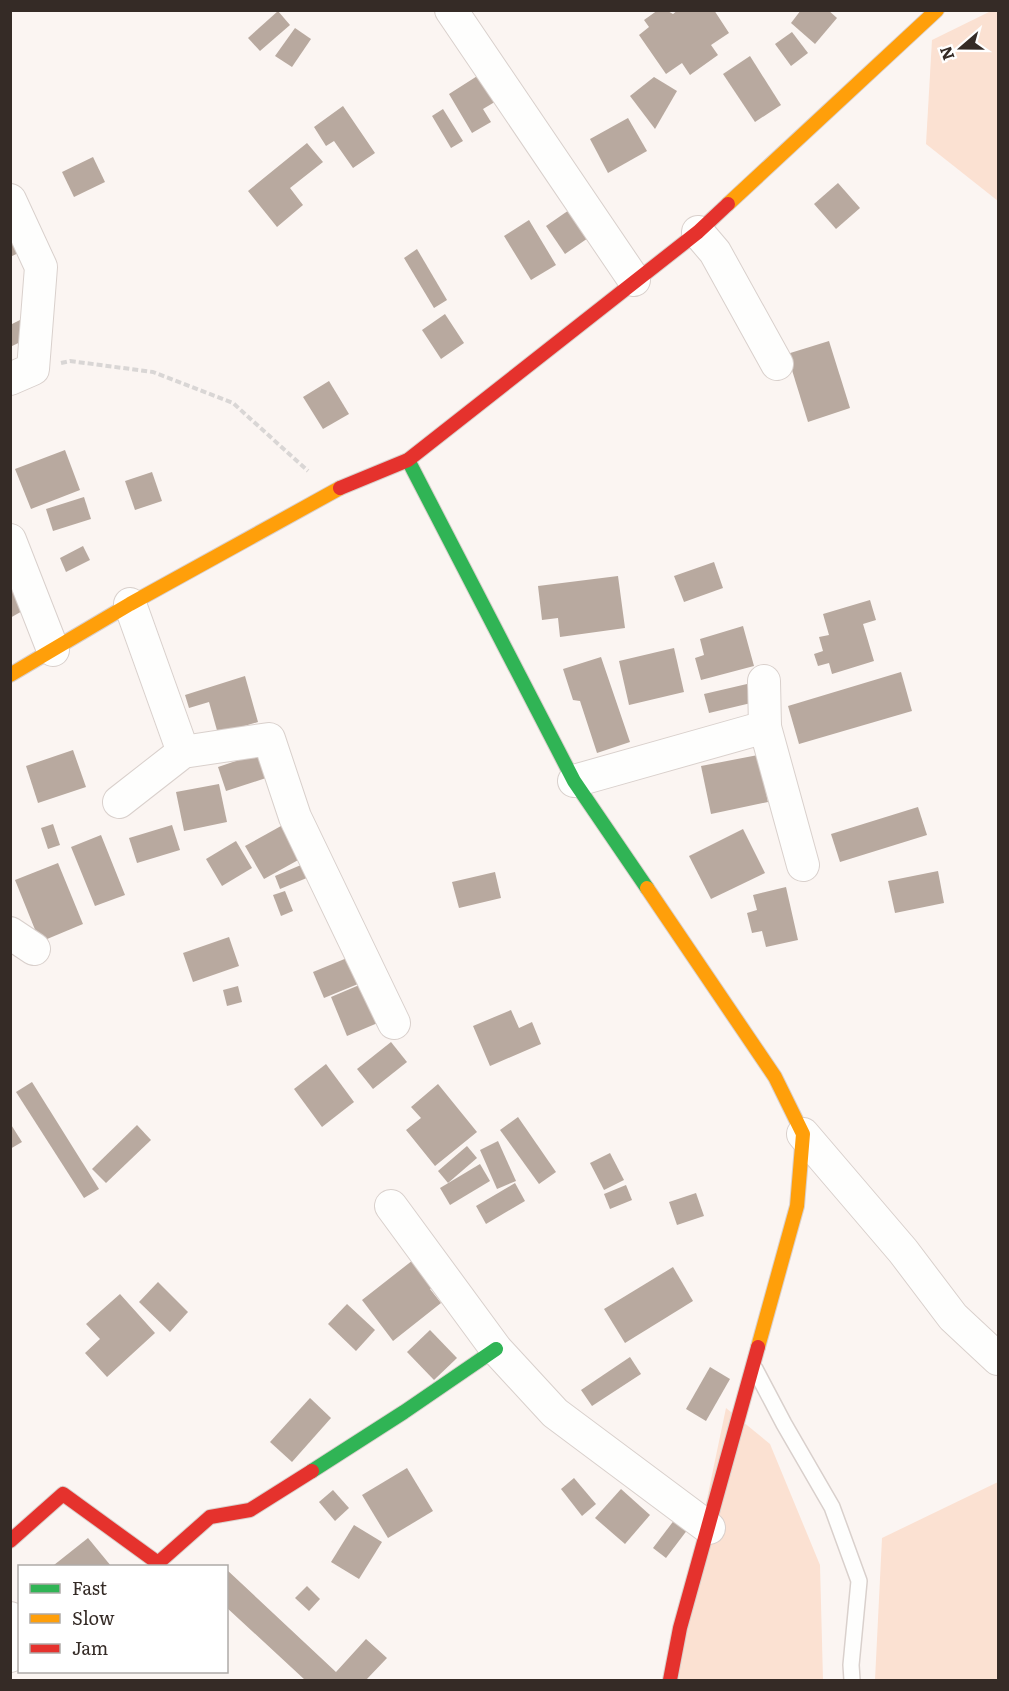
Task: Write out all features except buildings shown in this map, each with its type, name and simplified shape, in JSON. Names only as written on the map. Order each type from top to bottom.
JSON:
[{"type":"street","points":[[451,10],[634,280]]},
{"type":"street","points":[[10,675],[130,604],[330,492],[408,460],[634,280],[698,232],[937,10]]},
{"type":"street","points":[[10,200],[41,267],[22,374]]},
{"type":"street","points":[[698,232],[715,252],[777,364]]},
{"type":"street","points":[[408,460],[574,781],[775,1077],[803,1134],[903,1251],[953,1317],[999,1359]]},
{"type":"street","points":[[10,540],[53,650]]},
{"type":"street","points":[[130,604],[183,752]]},
{"type":"street","points":[[764,681],[765,727],[803,865]]},
{"type":"street","points":[[574,781],[765,727]]},
{"type":"street","points":[[119,802],[183,752],[269,738],[295,817],[394,1023]]},
{"type":"street","points":[[670,1680],[680,1628],[797,1206],[803,1134]]},
{"type":"street","points":[[392,1206],[496,1349],[555,1413],[709,1528]]},
{"type":"street","points":[[10,1541],[63,1494],[158,1563],[210,1517],[250,1510],[404,1412],[496,1349]]},
{"type":"lane","points":[[752,1364],[784,1425],[832,1507],[859,1581],[851,1665],[852,1680]]},
{"type":"path","points":[[22,374],[70,362],[153,372],[233,403],[330,492]]},
{"type":"shaded area","points":[[991,11],[998,11],[998,201],[926,144],[932,40]]},
{"type":"shaded area","points":[[726,1408],[770,1444],[820,1565],[823,1680],[669,1680]]},
{"type":"shaded area","points":[[998,1482],[998,1680],[875,1680],[882,1538]]},
{"type":"traffic: fast","points":[[408,460],[574,781],[647,888]]},
{"type":"traffic: fast","points":[[312,1471],[496,1349]]},
{"type":"traffic: slow","points":[[728,204],[937,10]]},
{"type":"traffic: slow","points":[[10,675],[130,604],[340,488]]},
{"type":"traffic: slow","points":[[647,888],[775,1077],[803,1134],[797,1206],[758,1347]]},
{"type":"traffic: jam","points":[[340,488],[408,460],[698,232],[728,204]]},
{"type":"traffic: jam","points":[[670,1680],[680,1628],[758,1347]]},
{"type":"traffic: jam","points":[[10,1541],[63,1494],[158,1563],[210,1517],[250,1510],[312,1471]]}]
